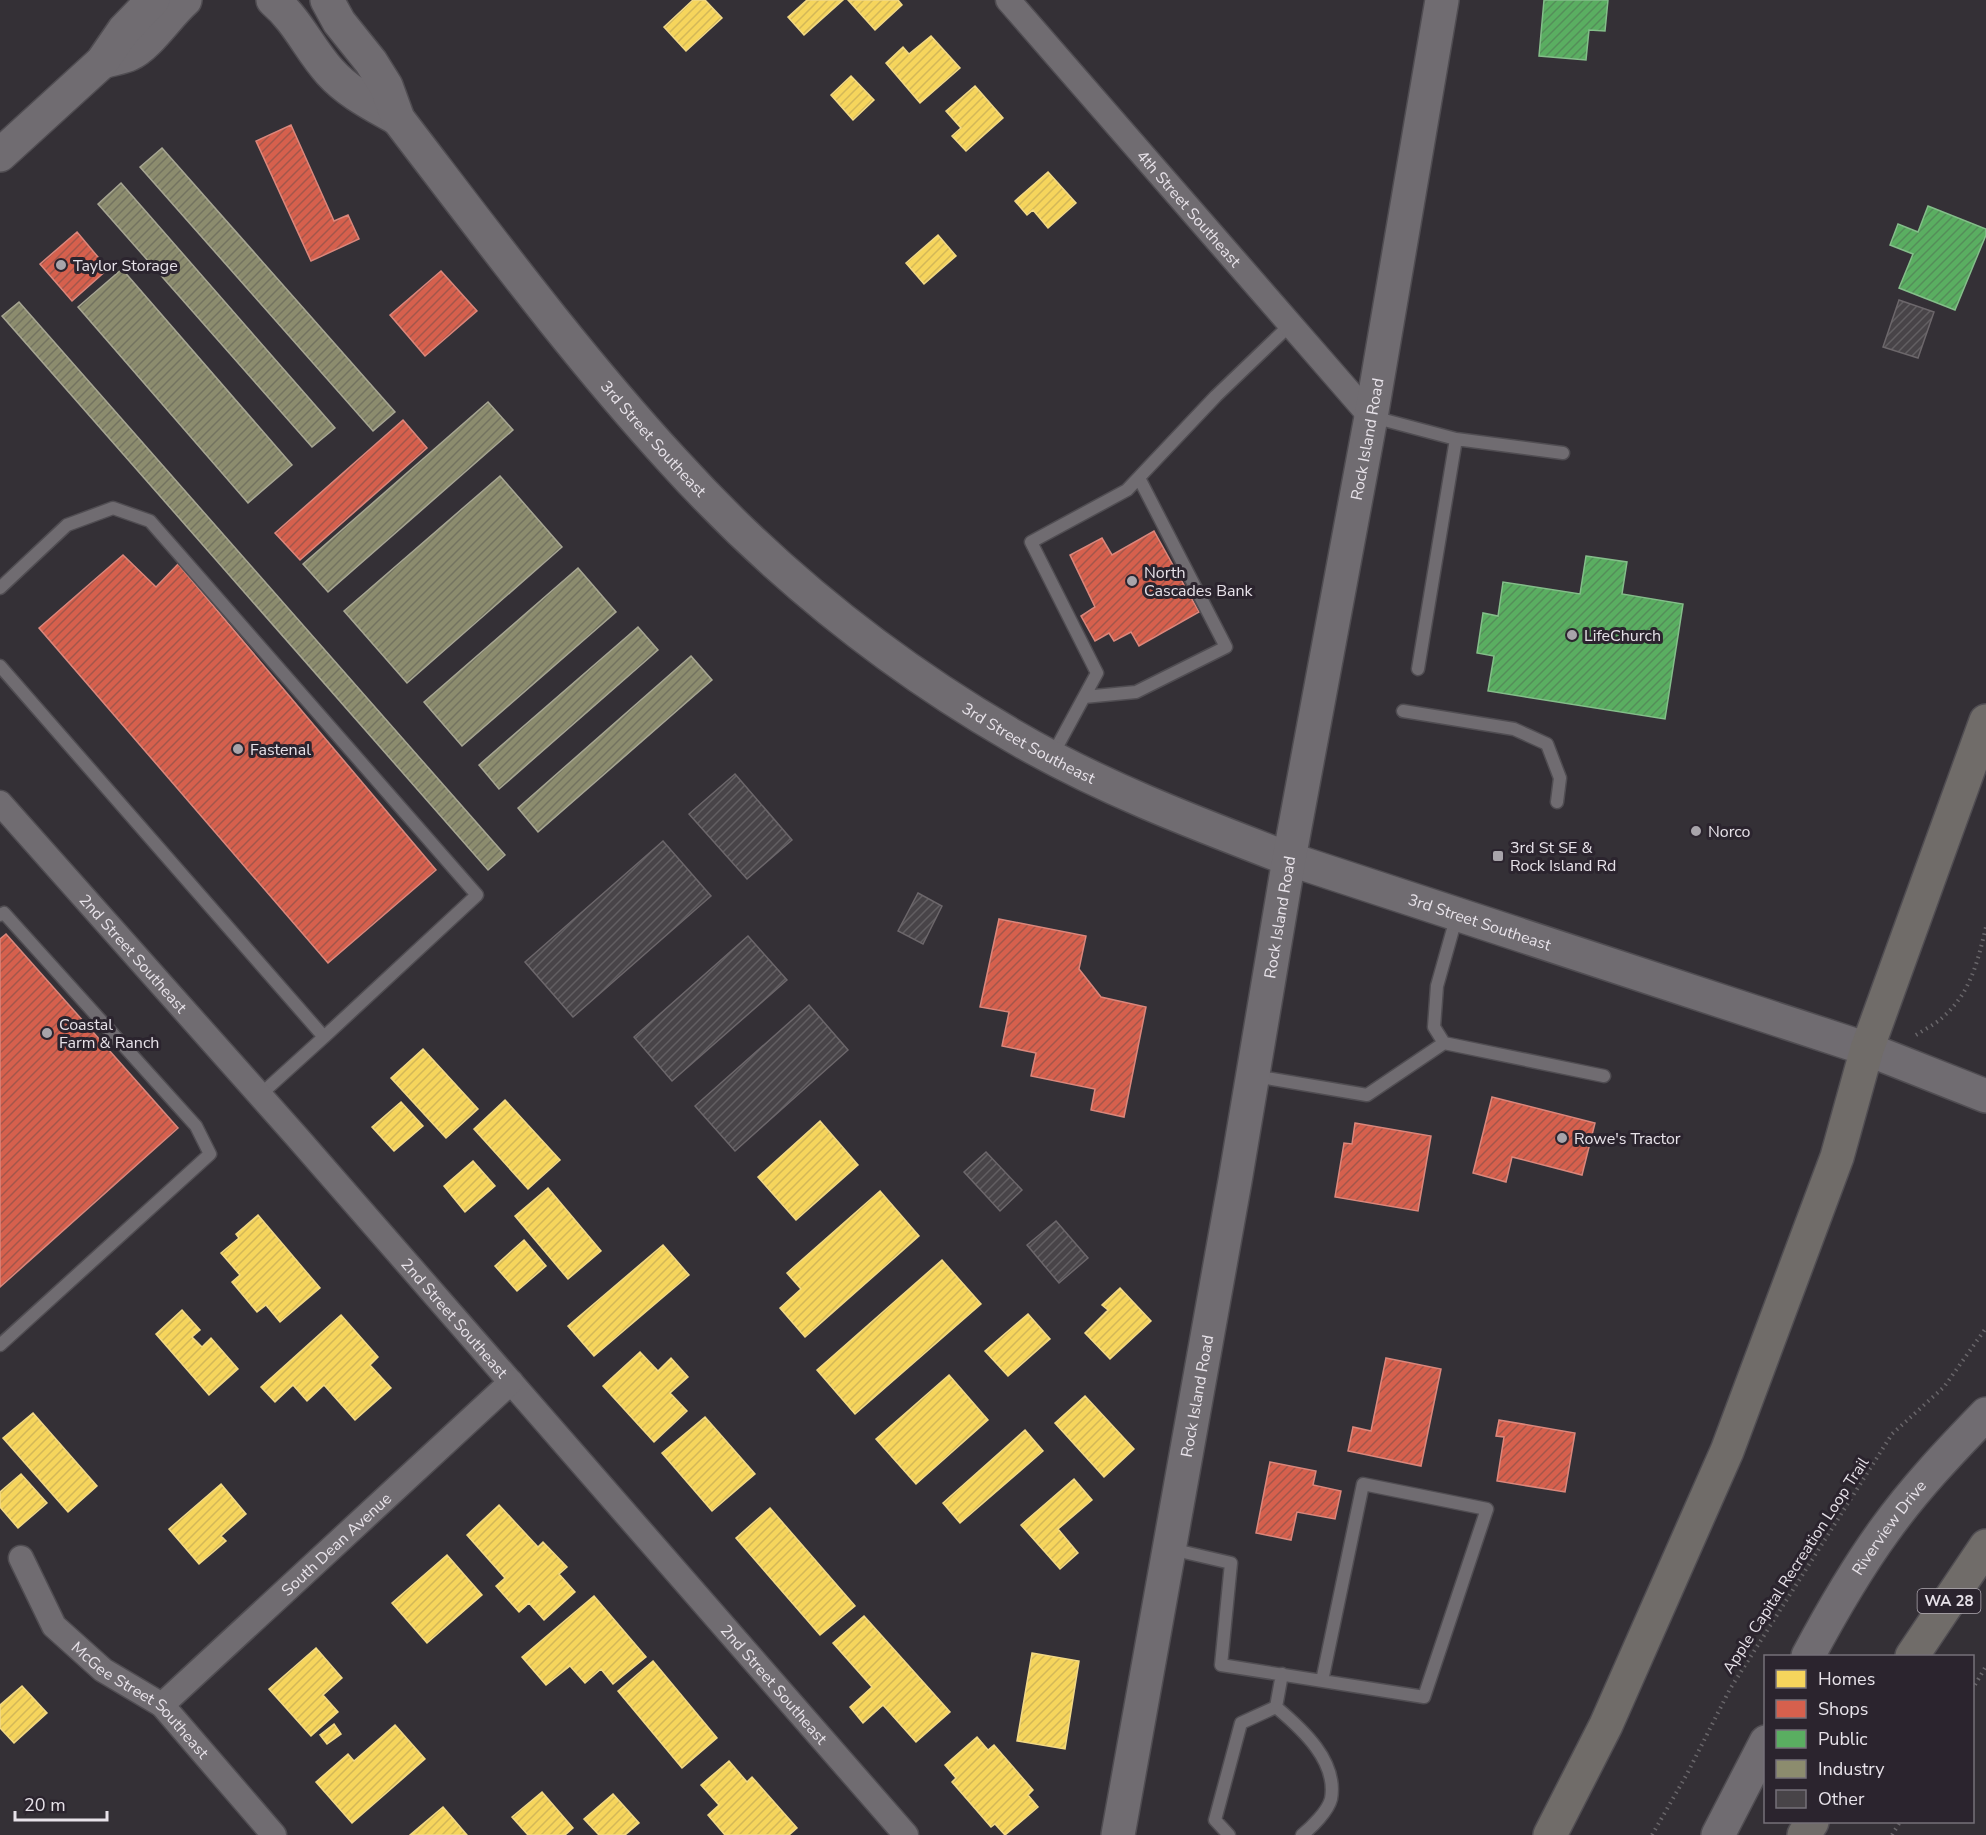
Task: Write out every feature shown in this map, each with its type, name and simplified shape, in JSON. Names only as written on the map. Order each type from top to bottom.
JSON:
[{"type":"highway","points":[[1550,1835],[1606,1725],[1727,1451],[1837,1157],[1867,1049],[1986,721]]},
{"type":"highway","name":"WA 28","points":[[1913,1655],[1986,1546]]},
{"type":"main road","points":[[0,155],[102,62],[124,30],[153,0]]},
{"type":"main road","points":[[102,62],[130,54],[148,41],[185,0]]},
{"type":"main road","name":"3rd Street Southeast","points":[[273,0],[286,11],[302,31],[330,72],[353,94],[398,119]]},
{"type":"main road","name":"3rd Street Southeast","points":[[327,0],[339,22],[372,62],[386,86],[398,119],[580,356],[719,509],[805,588],[904,666],[975,713],[1051,757],[1139,799],[1289,860],[1867,1049]]},
{"type":"main road","name":"Rock Island Road","points":[[1118,1835],[1253,1076],[1289,860],[1371,417],[1442,0]]},
{"type":"main road","points":[[1867,1049],[1986,1096]]},
{"type":"main road","name":"Riverview Drive","points":[[1809,1655],[1850,1581],[1884,1530],[1919,1486],[1986,1414]]},
{"type":"main road","points":[[1718,1835],[1764,1746]]},
{"type":"street","name":"4th Street Southeast","points":[[1008,0],[1371,417]]},
{"type":"street","name":"2nd Street Southeast","points":[[0,803],[260,1095],[906,1835]]},
{"type":"street","name":"South Dean Avenue","points":[[162,1705],[511,1382]]},
{"type":"street","name":"McGee Street Southeast","points":[[21,1557],[54,1626],[103,1670],[162,1705],[274,1835]]},
{"type":"lane","points":[[1051,757],[1097,673],[1031,542],[1127,490],[1216,396],[1291,324]]},
{"type":"lane","points":[[1371,417],[1456,438],[1563,453]]},
{"type":"lane","points":[[1418,669],[1456,438]]},
{"type":"lane","points":[[1084,697],[1136,692],[1226,647],[1139,478]]},
{"type":"lane","points":[[0,588],[67,525],[113,508],[150,521],[477,895],[260,1095]]},
{"type":"lane","points":[[0,666],[324,1037]]},
{"type":"lane","points":[[1403,711],[1514,729],[1547,744],[1560,778],[1557,802]]},
{"type":"lane","points":[[0,915],[4,913],[196,1126],[210,1154],[0,1345]]},
{"type":"lane","points":[[1457,914],[1437,986],[1434,1027],[1444,1042],[1604,1076]]},
{"type":"lane","points":[[1253,1076],[1367,1095],[1444,1042]]},
{"type":"lane","points":[[1169,1549],[1231,1563],[1221,1665],[1282,1674],[1322,1681],[1424,1697],[1487,1509],[1363,1484],[1322,1681]]},
{"type":"lane","points":[[1276,1707],[1282,1674]]},
{"type":"lane","points":[[1229,1835],[1215,1820],[1241,1723],[1276,1707]]},
{"type":"lane","points":[[1276,1707],[1303,1730],[1330,1770],[1331,1800],[1315,1824],[1302,1835]]},
{"type":"path","points":[[1867,1049],[1910,1039],[1944,1017],[1963,996],[1976,968],[1986,927]]},
{"type":"path","name":"Apple Capital Recreation Loop Trail","points":[[1652,1835],[1687,1774],[1730,1689],[1892,1434],[1944,1387],[1986,1328]]},
{"type":"path","points":[[1974,1687],[1986,1666]]},
{"type":"building: Homes","points":[[693,0],[705,0],[722,18],[686,51],[664,27]]},
{"type":"building: Homes","points":[[807,0],[843,0],[804,35],[788,17]]},
{"type":"building: Homes","points":[[848,0],[898,0],[902,5],[875,30]]},
{"type":"building: Homes","points":[[931,36],[960,68],[920,103],[886,63],[903,47],[909,54]]},
{"type":"building: Homes","points":[[851,76],[874,100],[853,120],[831,95]]},
{"type":"building: Homes","points":[[975,86],[1003,118],[966,151],[952,136],[961,128],[946,111]]},
{"type":"building: Homes","points":[[1048,172],[1076,203],[1048,228],[1033,210],[1027,215],[1015,201]]},
{"type":"building: Homes","points":[[938,235],[956,256],[924,284],[906,263]]},
{"type":"building: Homes","points":[[423,1049],[478,1109],[446,1138],[391,1078]]},
{"type":"building: Homes","points":[[505,1100],[560,1160],[528,1189],[474,1129]]},
{"type":"building: Homes","points":[[401,1102],[423,1126],[394,1151],[372,1127]]},
{"type":"building: Homes","points":[[820,1121],[858,1165],[796,1220],[758,1177]]},
{"type":"building: Homes","points":[[473,1161],[495,1186],[465,1212],[444,1186]]},
{"type":"building: Homes","points":[[548,1188],[601,1251],[568,1279],[515,1216]]},
{"type":"building: Homes","points":[[880,1191],[919,1236],[805,1337],[780,1308],[801,1289],[787,1273]]},
{"type":"building: Homes","points":[[258,1215],[320,1288],[280,1322],[266,1305],[257,1312],[232,1282],[240,1275],[221,1253],[239,1238],[236,1234]]},
{"type":"building: Homes","points":[[524,1240],[546,1266],[517,1291],[495,1266]]},
{"type":"building: Homes","points":[[663,1245],[689,1275],[594,1356],[568,1326]]},
{"type":"building: Homes","points":[[942,1260],[981,1304],[855,1414],[817,1370]]},
{"type":"building: Homes","points":[[1120,1288],[1151,1321],[1110,1359],[1085,1333],[1108,1310],[1102,1305]]},
{"type":"building: Homes","points":[[182,1310],[200,1330],[192,1337],[202,1347],[211,1338],[238,1369],[209,1395],[156,1334]]},
{"type":"building: Homes","points":[[1028,1314],[1050,1339],[1008,1376],[985,1351]]},
{"type":"building: Homes","points":[[341,1315],[378,1357],[370,1365],[391,1388],[355,1420],[324,1385],[307,1401],[293,1385],[275,1402],[261,1387]]},
{"type":"building: Homes","points":[[640,1352],[658,1371],[671,1358],[688,1377],[670,1393],[687,1411],[654,1442],[603,1386]]},
{"type":"building: Homes","points":[[949,1375],[988,1420],[916,1484],[876,1439]]},
{"type":"building: Homes","points":[[1085,1396],[1134,1449],[1104,1477],[1055,1423]]},
{"type":"building: Homes","points":[[33,1413],[97,1486],[68,1512],[3,1438]]},
{"type":"building: Homes","points":[[705,1417],[755,1474],[712,1511],[662,1453]]},
{"type":"building: Homes","points":[[1025,1430],[1043,1451],[960,1523],[943,1503]]},
{"type":"building: Homes","points":[[21,1474],[47,1503],[18,1528],[0,1507],[0,1492]]},
{"type":"building: Homes","points":[[1074,1479],[1092,1500],[1058,1529],[1078,1553],[1060,1569],[1021,1525]]},
{"type":"building: Homes","points":[[221,1484],[246,1514],[221,1536],[226,1541],[199,1564],[169,1529]]},
{"type":"building: Homes","points":[[499,1505],[538,1547],[543,1542],[567,1567],[559,1574],[575,1592],[544,1620],[529,1603],[519,1612],[496,1586],[505,1578],[467,1535]]},
{"type":"building: Homes","points":[[770,1508],[855,1606],[820,1635],[736,1538]]},
{"type":"building: Homes","points":[[447,1555],[482,1595],[427,1643],[392,1603]]},
{"type":"building: Homes","points":[[594,1596],[646,1657],[613,1684],[601,1669],[585,1683],[570,1666],[546,1685],[522,1657]]},
{"type":"building: Homes","points":[[864,1616],[950,1712],[916,1742],[883,1705],[863,1723],[850,1707],[872,1687],[833,1643]]},
{"type":"building: Homes","points":[[316,1648],[342,1678],[323,1695],[338,1712],[311,1736],[269,1689]]},
{"type":"building: Homes","points":[[1032,1653],[1079,1661],[1065,1749],[1017,1741]]},
{"type":"building: Homes","points":[[653,1661],[717,1738],[682,1768],[618,1691]]},
{"type":"building: Homes","points":[[22,1686],[47,1713],[14,1743],[0,1728],[0,1705]]},
{"type":"building: Homes","points":[[334,1724],[341,1734],[327,1744],[320,1735]]},
{"type":"building: Homes","points":[[395,1725],[425,1759],[352,1823],[316,1782],[348,1754],[354,1761]]},
{"type":"building: Homes","points":[[977,1737],[988,1750],[994,1745],[1033,1790],[1028,1795],[1038,1807],[1005,1835],[995,1824],[991,1827],[952,1782],[956,1778],[945,1765]]},
{"type":"building: Homes","points":[[729,1761],[747,1782],[752,1777],[797,1828],[789,1835],[725,1835],[708,1815],[719,1805],[701,1785]]},
{"type":"building: Homes","points":[[542,1792],[573,1828],[565,1835],[528,1835],[512,1817]]},
{"type":"building: Homes","points":[[613,1794],[639,1823],[625,1835],[599,1835],[584,1819]]},
{"type":"building: Homes","points":[[443,1807],[467,1835],[410,1835]]},
{"type":"building: Shops","points":[[291,125],[334,221],[348,215],[359,239],[311,261],[256,141]]},
{"type":"building: Shops","points":[[77,232],[108,269],[72,301],[40,264]]},
{"type":"building: Shops","points":[[441,271],[477,311],[425,356],[390,315]]},
{"type":"building: Shops","points":[[403,420],[427,448],[300,560],[275,533]]},
{"type":"building: Shops","name":"North Cascades Bank","points":[[1154,531],[1199,612],[1139,646],[1131,632],[1114,641],[1109,633],[1095,641],[1081,616],[1095,607],[1070,555],[1102,538],[1112,555]]},
{"type":"building: Shops","name":"Fastenal","points":[[123,555],[156,587],[178,564],[436,870],[328,963],[39,628]]},
{"type":"building: Shops","points":[[999,919],[1086,936],[1079,969],[1101,997],[1146,1007],[1124,1117],[1091,1110],[1095,1089],[1031,1076],[1036,1053],[1002,1046],[1009,1012],[980,1007]]},
{"type":"building: Shops","name":"Coastal Farm & Ranch","points":[[6,934],[178,1128],[0,1287],[0,939]]},
{"type":"building: Shops","points":[[1492,1097],[1595,1123],[1582,1175],[1512,1157],[1506,1182],[1473,1173]]},
{"type":"building: Shops","points":[[1355,1123],[1431,1136],[1418,1211],[1335,1197],[1344,1143],[1352,1144]]},
{"type":"building: Shops","points":[[1386,1358],[1441,1369],[1421,1466],[1348,1451],[1353,1427],[1371,1431]]},
{"type":"building: Shops","points":[[1499,1420],[1575,1433],[1565,1492],[1497,1481],[1504,1437],[1496,1436]]},
{"type":"building: Shops","points":[[1270,1462],[1316,1471],[1313,1485],[1341,1491],[1335,1519],[1297,1512],[1291,1540],[1256,1533]]},
{"type":"building: Public","points":[[1544,0],[1608,0],[1605,31],[1589,30],[1586,60],[1539,56]]},
{"type":"building: Public","points":[[1928,206],[1986,229],[1986,235],[1955,310],[1899,288],[1913,254],[1890,245],[1898,224],[1918,232]]},
{"type":"building: Public","points":[[1586,556],[1627,562],[1622,594],[1683,604],[1665,719],[1488,691],[1494,656],[1477,653],[1483,613],[1498,616],[1503,582],[1580,594]]},
{"type":"building: Industry","points":[[162,148],[395,412],[373,431],[140,167]]},
{"type":"building: Industry","points":[[121,183],[335,428],[312,447],[98,204]]},
{"type":"building: Industry","points":[[122,269],[292,465],[248,503],[78,307]]},
{"type":"building: Industry","points":[[19,302],[505,855],[488,870],[2,316]]},
{"type":"building: Industry","points":[[488,402],[513,430],[328,592],[303,564]]},
{"type":"building: Industry","points":[[500,476],[562,547],[407,683],[344,611]]},
{"type":"building: Industry","points":[[578,568],[616,612],[462,746],[424,702]]},
{"type":"building: Industry","points":[[638,627],[658,650],[499,789],[479,765]]},
{"type":"building: Industry","points":[[691,656],[712,680],[538,832],[518,808]]},
{"type":"building: Other","points":[[1899,300],[1934,312],[1918,358],[1883,347]]},
{"type":"building: Other","points":[[735,774],[792,840],[747,879],[689,814]]},
{"type":"building: Other","points":[[663,841],[711,896],[573,1017],[525,962]]},
{"type":"building: Other","points":[[918,893],[942,906],[923,944],[898,931]]},
{"type":"building: Other","points":[[748,936],[787,980],[672,1081],[634,1037]]},
{"type":"building: Other","points":[[809,1005],[848,1050],[735,1151],[695,1106]]},
{"type":"building: Other","points":[[986,1152],[1022,1190],[1000,1211],[964,1172]]},
{"type":"building: Other","points":[[1056,1221],[1088,1258],[1059,1283],[1027,1245]]},
{"type":"place","name":"Taylor Storage","points":[[61,265]]},
{"type":"place","name":"North Cascades Bank","points":[[1132,581]]},
{"type":"place","name":"LifeChurch","points":[[1572,635]]},
{"type":"place","name":"Fastenal","points":[[238,749]]},
{"type":"place","name":"Norco","points":[[1696,831]]},
{"type":"place","name":"3rd St SE & Rock Island Rd","points":[[1498,856]]},
{"type":"place","name":"Coastal Farm & Ranch","points":[[47,1033]]},
{"type":"place","name":"Rowe's Tractor","points":[[1562,1138]]}]
